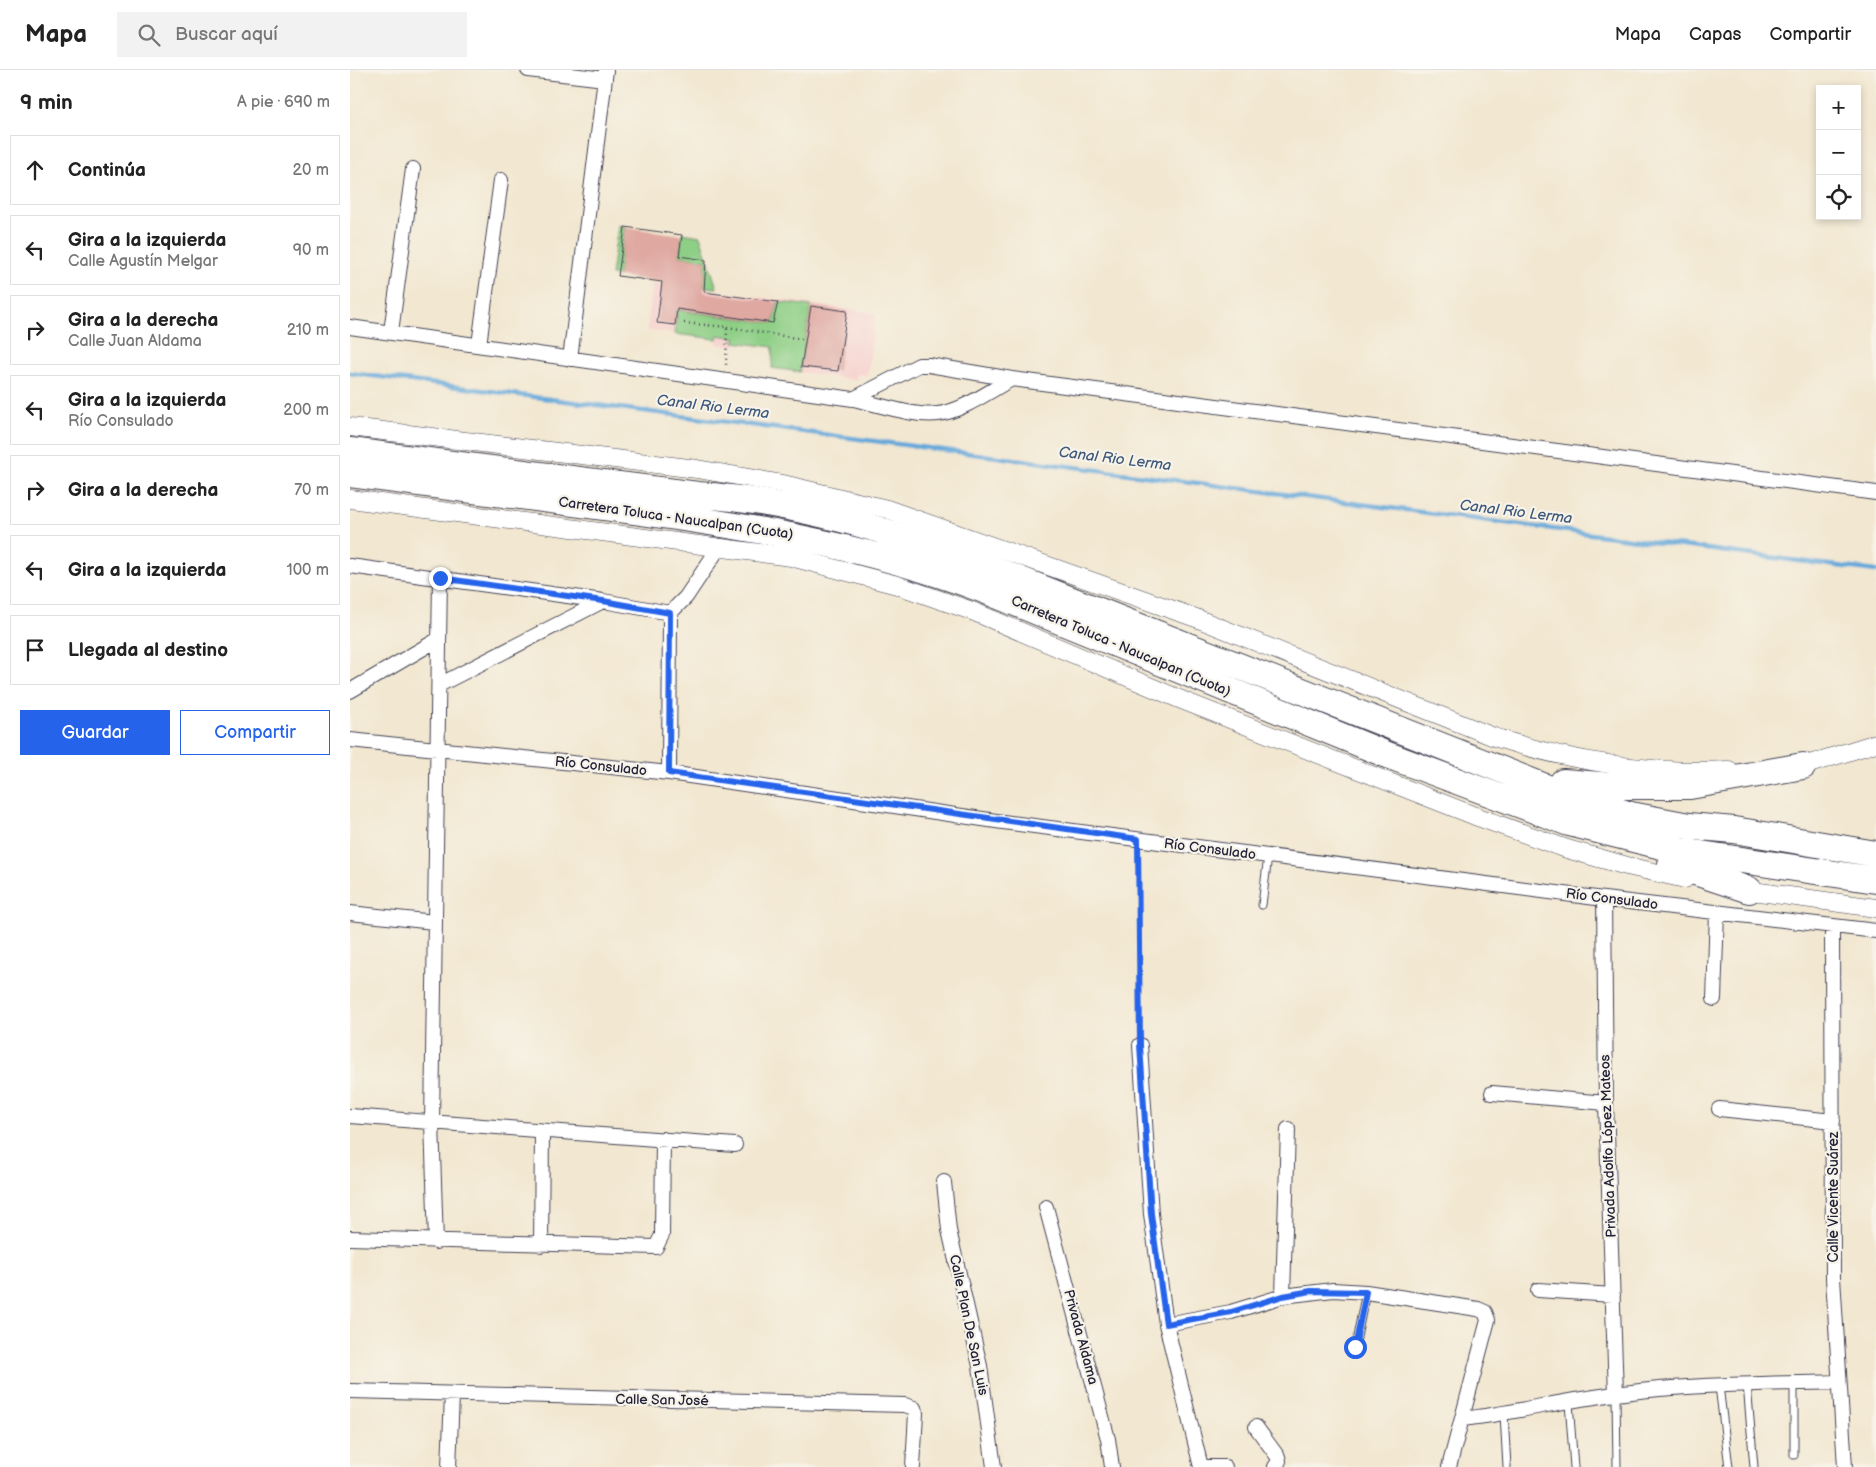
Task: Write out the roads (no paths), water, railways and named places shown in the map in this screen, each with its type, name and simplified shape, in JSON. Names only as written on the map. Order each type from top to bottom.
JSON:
[{"type":"highway","name":"Carretera Toluca - Naucalpan (Cuota)","points":[[350,451],[698,496],[733,498],[848,522],[924,544],[975,562],[1568,796],[1632,815],[1876,854]]},
{"type":"highway","name":"Carretera Toluca - Naucalpan (Cuota)","points":[[350,474],[707,520],[851,547],[926,569],[984,590],[1121,644],[1198,679],[1490,795],[1569,824],[1635,841],[1736,861],[1876,880]]},
{"type":"highway","points":[[1530,780],[1612,786],[1690,786],[1803,766]]},
{"type":"highway","points":[[1490,795],[1536,825],[1597,845],[1694,870],[1749,890]]},
{"type":"street","points":[[528,70],[606,74],[570,359]]},
{"type":"street","points":[[391,332],[413,168]]},
{"type":"street","points":[[479,345],[501,180]]},
{"type":"street","points":[[350,327],[853,399],[923,414],[938,414],[953,410],[1012,379]]},
{"type":"street","points":[[853,399],[908,369],[919,365],[928,365],[1012,379],[1876,493]]},
{"type":"street","points":[[350,427],[697,470],[783,484],[887,509],[1196,618],[1494,737],[1534,750],[1606,763],[1658,769],[1724,770],[1803,766],[1876,743]]},
{"type":"street","points":[[350,499],[720,546],[791,557],[897,585],[972,611],[1184,702],[1493,823],[1567,849],[1627,866],[1749,890],[1876,908]]},
{"type":"street","points":[[669,773],[670,613],[686,597],[720,546]]},
{"type":"street","points":[[350,566],[603,601],[670,613]]},
{"type":"street","points":[[436,1242],[432,1124],[440,578]]},
{"type":"street","points":[[439,685],[603,601]]},
{"type":"street","points":[[350,691],[440,639]]},
{"type":"street","name":"Río Consulado","points":[[350,740],[669,773],[1138,839],[1604,899],[1876,931]]},
{"type":"street","name":"Privada Adolfo López Mateos","points":[[1604,899],[1606,1103],[1616,1394]]},
{"type":"street","points":[[1714,999],[1717,912]]},
{"type":"street","points":[[350,913],[434,922]]},
{"type":"street","name":"Calle Vicente Suárez","points":[[1832,926],[1833,1278],[1845,1467]]},
{"type":"street","points":[[1140,1045],[1151,1214],[1166,1324],[1201,1467],[1225,1467]]},
{"type":"street","points":[[1492,1093],[1606,1103]]},
{"type":"street","points":[[1718,1109],[1833,1121]]},
{"type":"street","points":[[350,1116],[432,1124],[735,1144]]},
{"type":"street","points":[[1283,1296],[1288,1129]]},
{"type":"street","points":[[541,1245],[542,1131]]},
{"type":"street","points":[[350,1238],[656,1247],[662,1235],[663,1139]]},
{"type":"street","name":"Calle Plan De San Luis","points":[[944,1182],[949,1230],[980,1366],[994,1467]]},
{"type":"street","name":"Privada Aldama","points":[[1046,1207],[1108,1439],[1112,1467]]},
{"type":"street","points":[[1166,1324],[1231,1312],[1283,1296],[1333,1290],[1366,1292],[1478,1309],[1485,1312],[1488,1320],[1449,1467]]},
{"type":"street","points":[[1538,1290],[1613,1295]]},
{"type":"street","points":[[1462,1419],[1504,1414],[1616,1394],[1747,1384],[1839,1382]]},
{"type":"street","name":"Calle San José","points":[[350,1391],[910,1406],[914,1408],[916,1414],[913,1467]]},
{"type":"street","points":[[449,1467],[452,1395]]},
{"type":"street","points":[[1256,1428],[1278,1457],[1279,1461],[1275,1467]]},
{"type":"lane","points":[[1262,905],[1268,856]]},
{"type":"lane","points":[[1355,1347],[1366,1292]]},
{"type":"lane","points":[[1794,1383],[1794,1455]]},
{"type":"lane","points":[[1747,1384],[1754,1467]]},
{"type":"lane","points":[[1719,1386],[1729,1467]]},
{"type":"lane","points":[[1616,1394],[1617,1467]]},
{"type":"lane","points":[[1570,1403],[1574,1467]]},
{"type":"lane","points":[[1504,1414],[1507,1467]]},
{"type":"waterway","name":"Canal Rio Lerma","points":[[350,373],[1876,571]]}]
